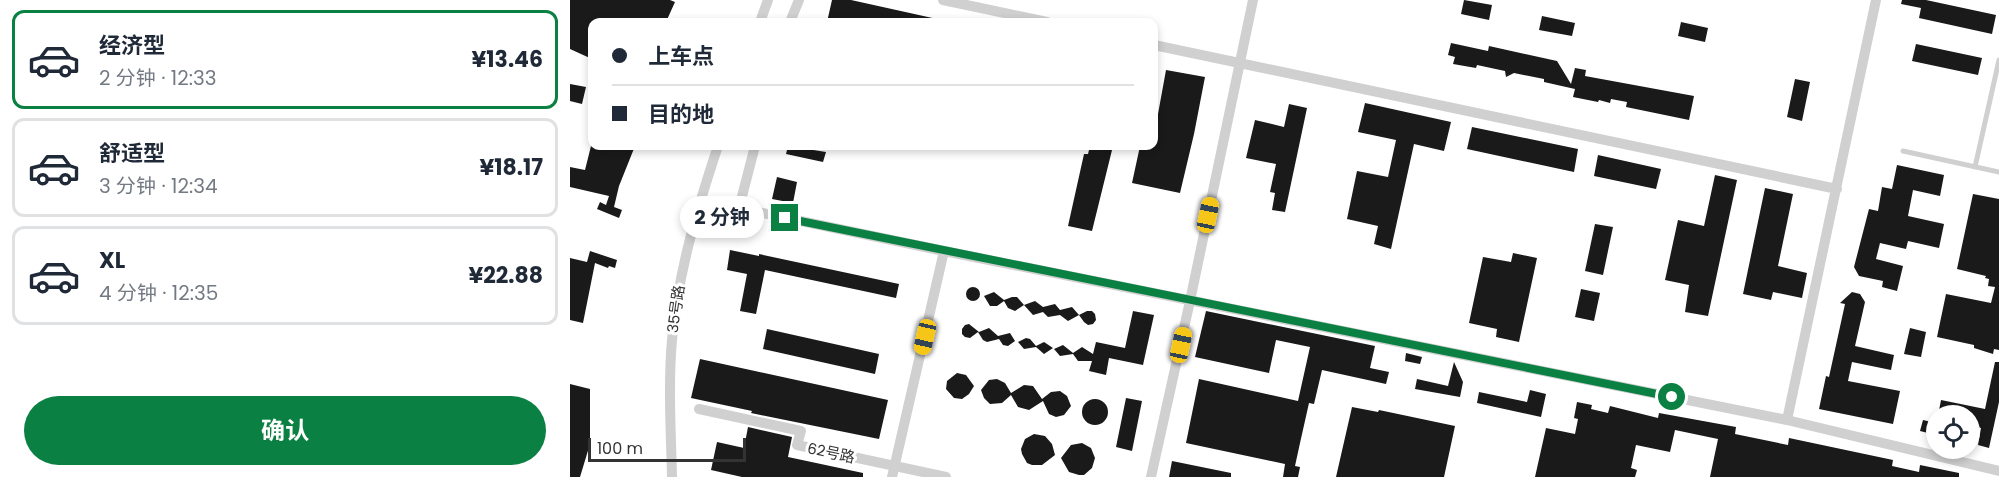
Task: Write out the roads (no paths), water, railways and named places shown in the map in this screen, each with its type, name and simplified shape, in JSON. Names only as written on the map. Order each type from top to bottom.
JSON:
[{"type":"street","points":[[761,18],[768,0]]},
{"type":"street","points":[[792,18],[799,0]]},
{"type":"street","points":[[944,0],[997,6],[1034,18]]},
{"type":"street","points":[[1151,477],[1253,0]]},
{"type":"street","points":[[1787,420],[1876,0]]},
{"type":"street","points":[[1158,46],[1837,189]]},
{"type":"street","name":"35号路","points":[[672,477],[670,417],[672,341],[682,270],[699,203],[717,150]]},
{"type":"street","points":[[754,150],[739,208],[1787,420],[1999,471]]},
{"type":"street","points":[[894,472],[945,251]]},
{"type":"street","name":"62号路","points":[[699,409],[801,431],[797,445],[894,472],[946,477]]},
{"type":"lane","points":[[1975,167],[1999,60]]},
{"type":"lane","points":[[1903,151],[1999,172]]}]
